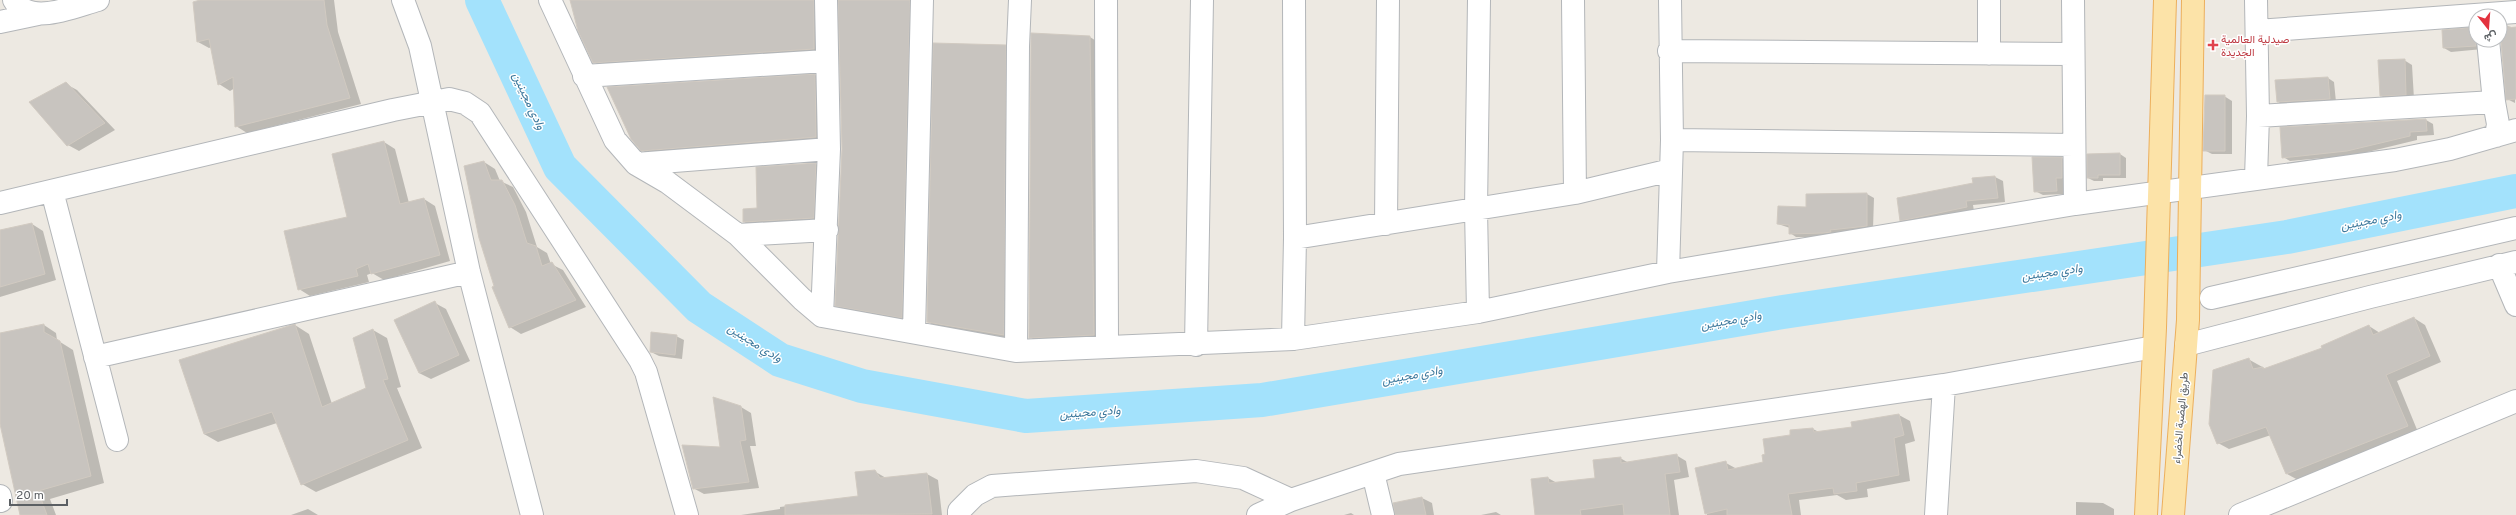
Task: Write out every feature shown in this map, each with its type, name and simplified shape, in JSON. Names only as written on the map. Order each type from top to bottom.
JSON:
[{"type":"main road","points":[[2146,515],[2155,337],[2165,0]]},
{"type":"main road","name":"طريق الهضبة الخضراء","points":[[2173,515],[2188,320],[2193,0]]},
{"type":"street","points":[[14,0],[17,6],[38,14]]},
{"type":"street","points":[[0,22],[98,0]]},
{"type":"street","points":[[403,0],[420,46],[469,272],[532,515]]},
{"type":"street","points":[[550,0],[615,140],[636,164],[667,182],[738,235],[802,300],[822,316],[1016,351],[1107,346],[1196,345],[1292,339],[1478,312],[1668,272],[2075,204],[2189,196],[2256,178],[2395,160],[2450,149],[2507,126],[2494,102],[2489,48]]},
{"type":"street","points":[[822,316],[827,230],[829,149],[826,61],[826,0]]},
{"type":"street","points":[[914,332],[922,0]]},
{"type":"street","points":[[1016,351],[1018,46],[1020,0]]},
{"type":"street","points":[[1106,0],[1107,346]]},
{"type":"street","points":[[1196,345],[1202,0]]},
{"type":"street","points":[[1292,339],[1296,238],[1294,0]]},
{"type":"street","points":[[1386,224],[1388,0]]},
{"type":"street","points":[[1478,312],[1476,209],[1479,0]]},
{"type":"street","points":[[1573,0],[1575,194]]},
{"type":"street","points":[[1668,272],[1672,140],[1669,51],[1670,0]]},
{"type":"street","points":[[1988,0],[1989,54]]},
{"type":"street","points":[[2073,0],[2075,204]]},
{"type":"street","points":[[2256,0],[2258,116],[2256,178]]},
{"type":"street","points":[[2257,31],[2468,15]]},
{"type":"street","points":[[1669,51],[2073,54]]},
{"type":"street","points":[[584,76],[826,61]]},
{"type":"street","points":[[0,203],[449,99],[466,103],[480,112],[640,360],[646,372],[688,515]]},
{"type":"street","points":[[2258,116],[2494,102]]},
{"type":"street","points":[[1672,140],[2074,145]]},
{"type":"street","points":[[636,164],[829,149]]},
{"type":"street","points":[[1296,238],[1575,194],[1671,170]]},
{"type":"street","points":[[52,191],[117,440]]},
{"type":"street","points":[[2211,298],[2516,228]]},
{"type":"street","points":[[738,235],[827,230]]},
{"type":"street","points":[[2360,264],[2370,297]]},
{"type":"street","points":[[2186,345],[2370,297],[2507,264],[2516,305]]},
{"type":"street","points":[[95,357],[469,272]]},
{"type":"street","points":[[1258,515],[1291,500],[1373,474],[1399,464],[1944,385],[2155,337]]},
{"type":"street","points":[[1936,515],[1944,385]]},
{"type":"street","points":[[2240,515],[2516,401]]},
{"type":"street","points":[[959,515],[959,511],[975,495],[992,486],[1189,472],[1243,478],[1291,500]]},
{"type":"street","points":[[1373,474],[1383,515]]},
{"type":"building","points":[[200,0],[324,0],[327,25],[350,98],[235,127],[233,77],[218,85],[209,39],[197,42],[193,2]]},
{"type":"building","points":[[570,0],[814,0],[814,49],[593,63],[578,31]]},
{"type":"building","points":[[838,0],[910,0],[902,318],[835,306],[842,149]]},
{"type":"building","points":[[2516,27],[2516,99],[2506,100],[2502,48],[2508,48],[2508,28]]},
{"type":"building","points":[[2468,28],[2468,46],[2443,48],[2442,30]]},
{"type":"building","points":[[1031,33],[1090,36],[1094,335],[1029,338]]},
{"type":"building","points":[[933,43],[1006,45],[1004,335],[927,322]]},
{"type":"building","points":[[2405,59],[2406,95],[2380,96],[2378,60]]},
{"type":"building","points":[[815,74],[816,137],[641,151],[631,139],[607,87]]},
{"type":"building","points":[[2328,77],[2330,99],[2277,102],[2275,80]]},
{"type":"building","points":[[66,82],[105,123],[67,146],[29,102]]},
{"type":"building","points":[[2205,95],[2225,95],[2225,151],[2203,151]]},
{"type":"building","points":[[2426,119],[2427,131],[2410,132],[2410,136],[2347,151],[2282,158],[2280,127]]},
{"type":"building","points":[[384,141],[400,204],[424,198],[440,255],[371,274],[368,264],[356,269],[358,276],[298,290],[284,231],[347,217],[332,154]]},
{"type":"building","points":[[2120,153],[2120,175],[2098,175],[2098,178],[2087,178],[2087,154]]},
{"type":"building","points":[[2032,157],[2062,157],[2062,178],[2056,178],[2057,191],[2034,192]]},
{"type":"building","points":[[484,161],[491,180],[502,180],[515,205],[527,243],[536,246],[542,266],[552,262],[576,300],[509,328],[492,287],[494,286],[479,238],[464,166]]},
{"type":"building","points":[[816,163],[814,218],[743,222],[743,209],[757,208],[756,167]]},
{"type":"building","points":[[1995,176],[1998,198],[1966,201],[1967,207],[1900,221],[1897,198],[1973,183],[1972,178]]},
{"type":"building","points":[[1867,193],[1867,226],[1830,230],[1831,232],[1823,233],[1789,234],[1789,225],[1777,224],[1778,206],[1806,207],[1806,194]]},
{"type":"building","points":[[32,223],[45,274],[0,287],[0,230]]},
{"type":"building","points":[[435,301],[459,355],[419,373],[394,320]]},
{"type":"building","points":[[2414,317],[2430,356],[2386,375],[2408,426],[2286,474],[2266,427],[2217,444],[2209,424],[2213,370],[2249,358],[2253,369],[2263,367],[2263,369],[2322,348],[2321,346],[2369,325],[2373,335]]},
{"type":"building","points":[[44,324],[44,332],[60,341],[91,476],[38,491],[47,515],[20,515],[0,424],[0,333]]},
{"type":"building","points":[[295,324],[322,407],[366,388],[353,338],[373,329],[388,379],[383,380],[408,440],[301,485],[272,412],[204,434],[179,360]]},
{"type":"building","points":[[651,332],[677,335],[675,355],[650,352]]},
{"type":"building","points":[[713,397],[741,406],[746,440],[740,441],[749,482],[693,489],[682,445],[720,447]]},
{"type":"building","points":[[1899,414],[1904,435],[1894,438],[1899,475],[1856,483],[1857,491],[1834,494],[1833,488],[1788,494],[1792,515],[1727,515],[1727,509],[1705,514],[1695,468],[1726,461],[1728,470],[1763,462],[1762,455],[1765,454],[1763,439],[1790,435],[1790,430],[1813,428],[1814,432],[1852,427],[1851,422]]},
{"type":"building","points":[[1677,454],[1680,472],[1665,474],[1670,515],[1624,515],[1623,504],[1580,510],[1581,515],[1535,515],[1531,479],[1548,477],[1549,483],[1595,478],[1593,460],[1621,457],[1621,463]]},
{"type":"building","points":[[875,470],[880,478],[927,473],[932,514],[785,515],[785,505],[858,496],[855,472]]},
{"type":"building","points":[[1422,497],[1426,515],[1395,515],[1393,503]]},
{"type":"waterway","name":"وادي مجينين","points":[[482,0],[560,167],[699,307],[780,360],[862,386],[1026,416],[1262,400],[1783,312],[2287,237],[2516,191]]},
{"type":"place","name":"صيدلية العالمية الجديدة","points":[[2213,45]]}]
